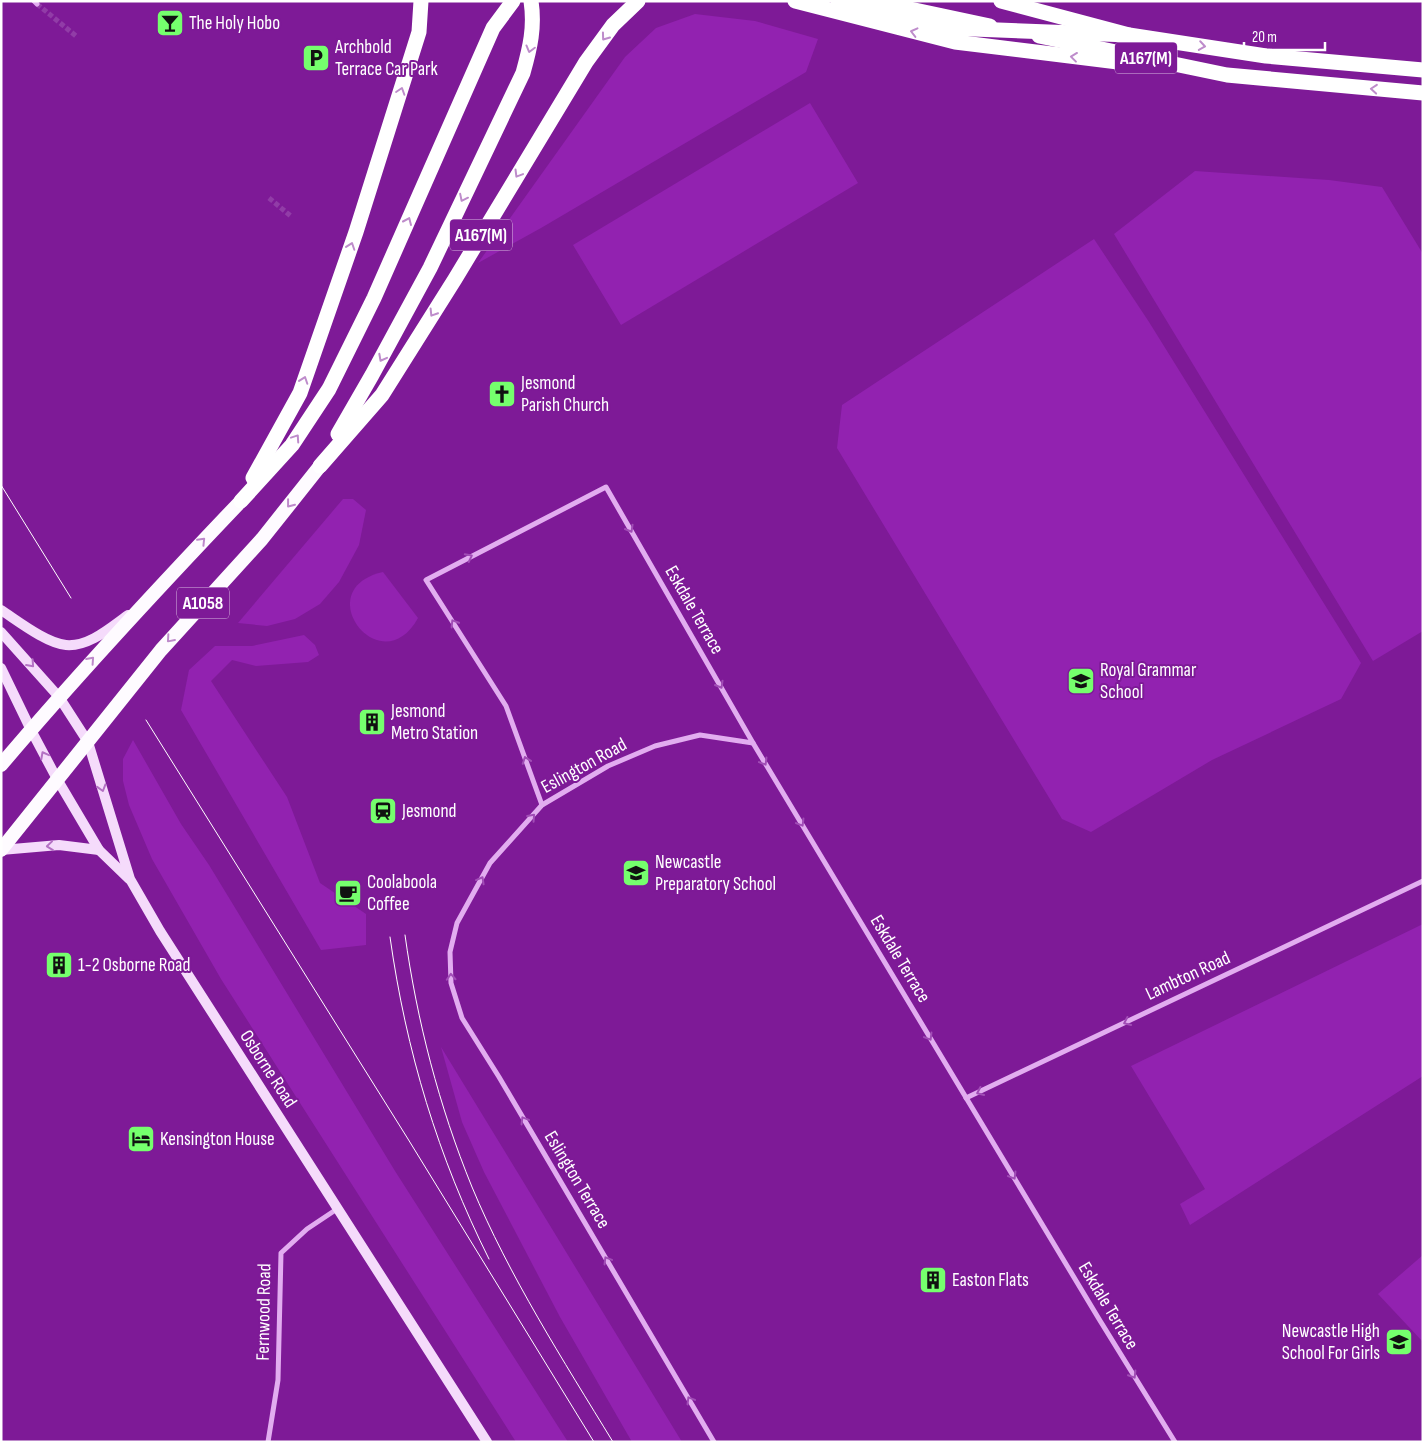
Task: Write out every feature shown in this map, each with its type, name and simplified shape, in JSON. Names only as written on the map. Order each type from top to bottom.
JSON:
[{"type":"highway","points":[[241,501],[300,393],[356,232],[419,32],[420,1]]},
{"type":"highway","points":[[241,501],[292,444],[329,389],[374,298],[494,28],[513,1]]},
{"type":"highway","name":"A167(M)","points":[[320,466],[430,268],[523,73],[532,41],[534,15],[531,1]]},
{"type":"highway","name":"A167(M)","points":[[320,466],[382,395],[586,62],[613,25],[638,1]]},
{"type":"highway","name":"A167(M)","points":[[795,1],[955,42],[1226,75],[1423,93]]},
{"type":"highway","name":"A167(M)","points":[[838,1],[947,28],[1129,35]]},
{"type":"highway","name":"A167(M)","points":[[872,1],[1226,75]]},
{"type":"highway","name":"A167(M)","points":[[1001,1],[1129,35],[1266,56],[1423,70]]},
{"type":"highway","name":"A1058","points":[[1,850],[161,650],[262,539],[320,466]]},
{"type":"highway","name":"A1058","points":[[1,765],[138,609],[241,501]]},
{"type":"main road","points":[[1,610],[43,636],[66,645],[86,641],[101,634],[138,609]]},
{"type":"main road","name":"Osborne Road","points":[[1,632],[59,697],[88,742],[130,879],[178,962],[487,1442]]},
{"type":"main road","points":[[1,668],[57,779],[99,850],[130,879]]},
{"type":"main road","points":[[1,850],[59,845],[99,850]]},
{"type":"street","name":"Eskdale Terrace","points":[[542,805],[506,706],[426,580],[606,487],[753,743],[1174,1442]]},
{"type":"street","name":"Eslington Road","points":[[457,923],[490,862],[542,805],[608,766],[655,746],[700,735],[753,743]]},
{"type":"street","name":"Lambton Road","points":[[966,1098],[1423,881]]},
{"type":"street","name":"Eslington Terrace","points":[[457,923],[450,952],[450,983],[462,1018],[499,1077],[714,1442]]},
{"type":"street","name":"Fernwood Road","points":[[268,1442],[278,1380],[281,1253],[307,1229],[337,1209]]},
{"type":"shaded area","points":[[695,14],[755,21],[818,39],[806,72],[478,263],[625,57],[656,28]]},
{"type":"shaded area","points":[[810,103],[858,183],[621,325],[573,245]]},
{"type":"shaded area","points":[[1195,171],[1329,180],[1382,187],[1423,254],[1423,631],[1373,661],[1114,234]]},
{"type":"shaded area","points":[[1094,239],[1149,322],[1361,663],[1341,699],[1212,760],[1091,832],[1062,819],[837,448],[842,405]]},
{"type":"shaded area","points":[[343,499],[353,499],[366,510],[359,545],[339,582],[320,604],[295,619],[267,626],[238,623]]},
{"type":"shaded area","points":[[383,572],[418,618],[403,636],[386,641],[371,637],[358,626],[351,612],[351,596],[361,582]]},
{"type":"shaded area","points":[[304,635],[315,645],[319,655],[308,662],[256,666],[232,660],[211,681],[287,797],[320,883],[366,914],[366,945],[321,950],[181,710],[189,670],[215,646],[252,646]]},
{"type":"shaded area","points":[[133,740],[181,824],[209,865],[395,1171],[568,1442],[516,1442],[221,979],[152,859],[129,805],[123,781],[123,759]]},
{"type":"shaded area","points":[[1423,924],[1423,1076],[1190,1225],[1180,1204],[1205,1189],[1131,1066]]},
{"type":"shaded area","points":[[441,1047],[682,1442],[632,1442],[560,1317],[484,1172],[462,1122]]},
{"type":"shaded area","points":[[1423,1255],[1423,1342],[1378,1294]]},
{"type":"tunnel","points":[[37,4],[76,36]]},
{"type":"tunnel","points":[[269,198],[292,217]]},
{"type":"tram line","points":[[1,485],[71,598]]},
{"type":"tram line","points":[[146,720],[408,1139],[594,1442]]},
{"type":"tram line","points":[[405,935],[416,999],[439,1094],[472,1187],[520,1285],[556,1349],[613,1442]]},
{"type":"tram line","points":[[390,937],[405,1021],[426,1102],[454,1182],[489,1259]]},
{"type":"place","name":"The Holy Hobo","points":[[170,23]]},
{"type":"place","name":"Archbold Terrace Car Park","points":[[316,58]]},
{"type":"place","name":"Jesmond Parish Church","points":[[502,394]]},
{"type":"place","name":"Royal Grammar School","points":[[1081,681]]},
{"type":"place","name":"Jesmond Metro Station","points":[[372,722]]},
{"type":"place","name":"Jesmond","points":[[383,811]]},
{"type":"place","name":"Newcastle Preparatory School","points":[[636,873]]},
{"type":"place","name":"Coolaboola Coffee","points":[[348,893]]},
{"type":"place","name":"1-2 Osborne Road","points":[[59,965]]},
{"type":"place","name":"Kensington House","points":[[141,1139]]},
{"type":"place","name":"Easton Flats","points":[[933,1280]]},
{"type":"place","name":"Newcastle High School For Girls","points":[[1399,1342]]}]
